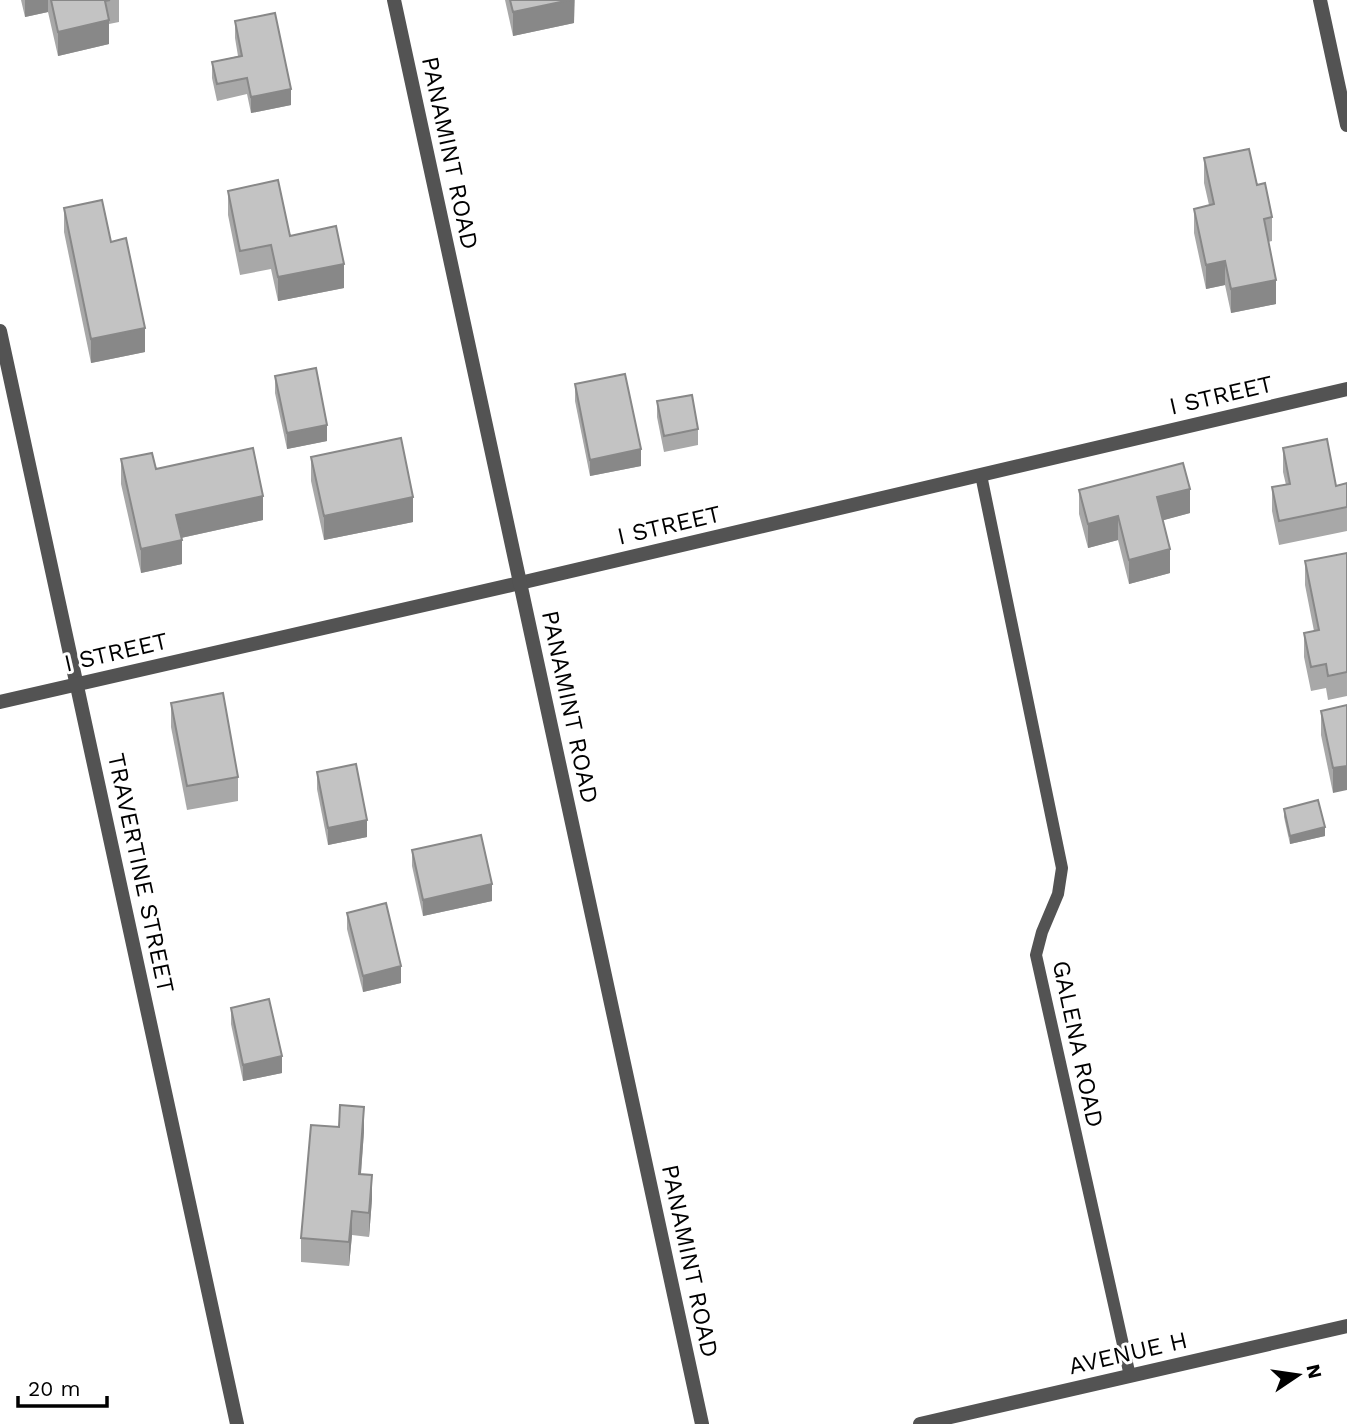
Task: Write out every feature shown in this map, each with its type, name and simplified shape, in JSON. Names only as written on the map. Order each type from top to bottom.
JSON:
[{"type":"street","name":"PANAMINT ROAD","points":[[394,0],[702,1424]]},
{"type":"street","points":[[1320,0],[1347,125]]},
{"type":"street","name":"TRAVERTINE STREET","points":[[0,331],[237,1424]]},
{"type":"street","name":"I STREET","points":[[0,702],[1347,389]]},
{"type":"street","name":"AVENUE H","points":[[920,1424],[1347,1326]]},
{"type":"lane","name":"GALENA ROAD","points":[[981,475],[1062,868],[1058,894],[1042,932],[1036,955],[1130,1376]]},
{"type":"building","points":[[51,0],[110,0],[105,1],[109,20],[58,32]]},
{"type":"building","points":[[510,0],[570,0],[513,12]]},
{"type":"building","points":[[275,13],[291,89],[251,97],[247,78],[217,84],[212,62],[242,56],[235,21]]},
{"type":"building","points":[[1249,149],[1257,185],[1265,183],[1272,217],[1264,219],[1276,280],[1231,289],[1225,261],[1206,265],[1194,209],[1214,204],[1204,158]]},
{"type":"building","points":[[278,180],[290,236],[336,226],[344,264],[278,277],[271,245],[240,251],[228,191]]},
{"type":"building","points":[[102,200],[111,242],[126,238],[145,328],[91,339],[64,208]]},
{"type":"building","points":[[316,368],[327,425],[287,433],[275,376]]},
{"type":"building","points":[[625,374],[641,449],[590,460],[575,384]]},
{"type":"building","points":[[692,395],[698,429],[664,436],[657,401]]},
{"type":"building","points":[[401,438],[413,497],[324,516],[311,457]]},
{"type":"building","points":[[1327,439],[1336,486],[1347,483],[1347,507],[1279,521],[1272,487],[1290,484],[1283,448]]},
{"type":"building","points":[[253,448],[263,496],[176,515],[182,540],[141,549],[121,459],[152,453],[156,469]]},
{"type":"building","points":[[1183,463],[1190,489],[1157,497],[1170,549],[1129,560],[1118,516],[1088,524],[1079,490]]},
{"type":"building","points":[[1347,553],[1347,672],[1328,676],[1326,664],[1311,667],[1304,633],[1319,630],[1305,561]]},
{"type":"building","points":[[223,693],[238,777],[187,786],[171,703]]},
{"type":"building","points":[[1347,705],[1347,766],[1333,768],[1321,711]]},
{"type":"building","points":[[356,764],[367,820],[328,828],[317,772]]},
{"type":"building","points":[[1318,800],[1325,827],[1290,836],[1284,809]]},
{"type":"building","points":[[481,835],[492,884],[423,900],[412,850]]},
{"type":"building","points":[[386,903],[401,966],[363,976],[347,913]]},
{"type":"building","points":[[269,999],[282,1056],[243,1065],[231,1008]]},
{"type":"building","points":[[340,1105],[364,1107],[359,1174],[372,1175],[369,1213],[352,1211],[349,1242],[301,1238],[311,1125],[339,1127]]}]
